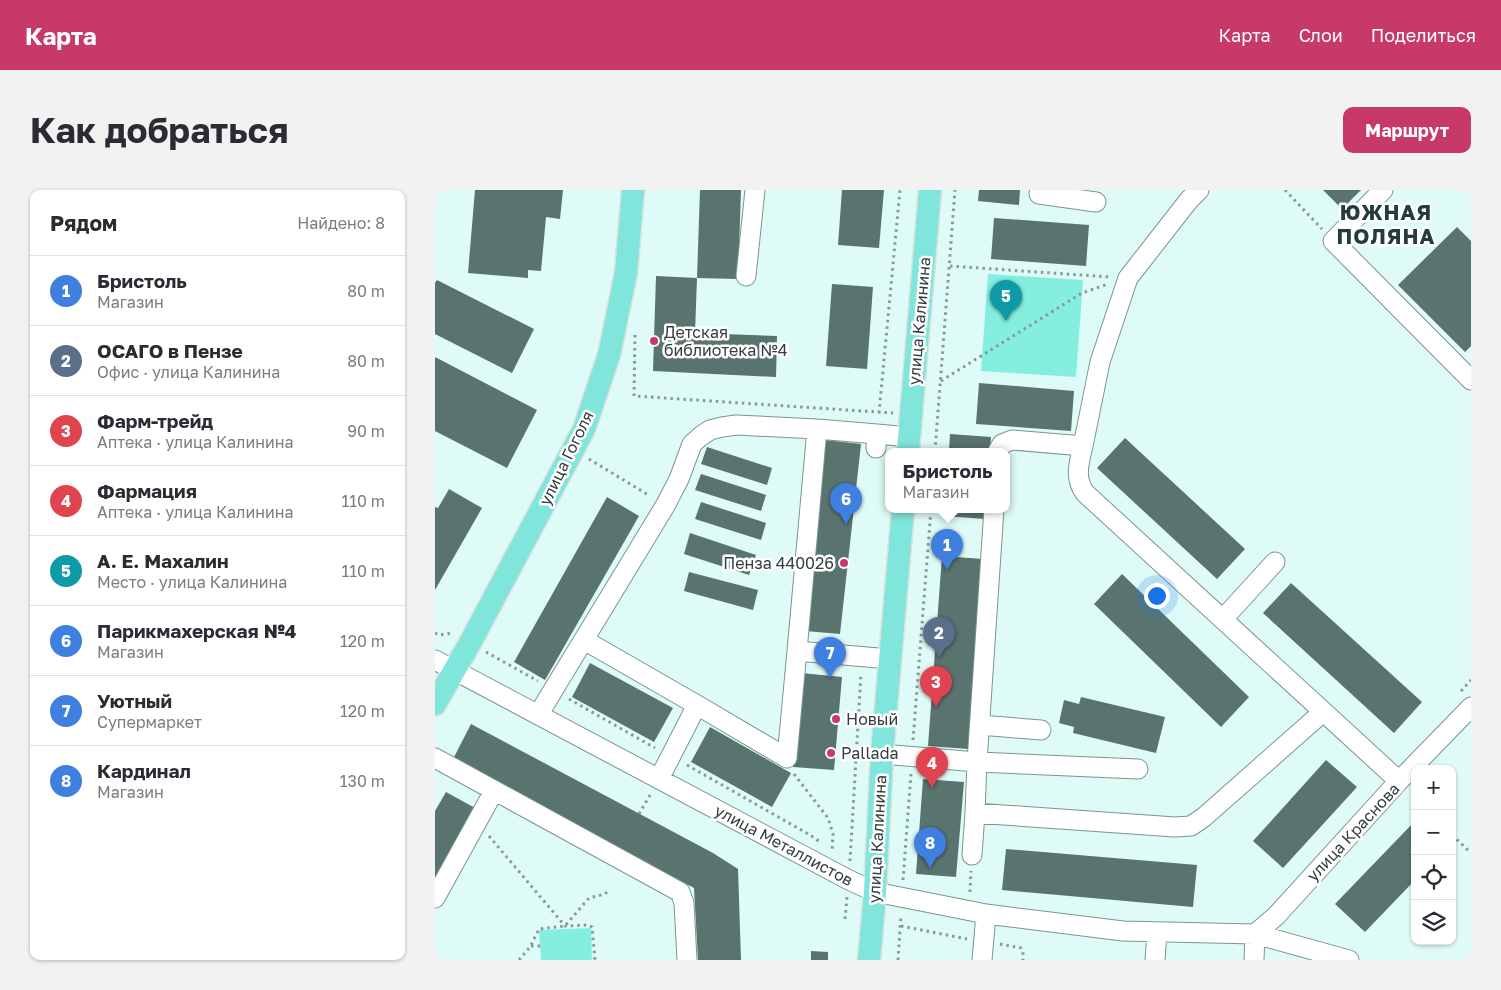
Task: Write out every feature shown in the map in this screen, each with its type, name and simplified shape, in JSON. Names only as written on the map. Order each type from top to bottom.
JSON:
[{"type":"main road","name":"улица Гоголя","points":[[435,704],[584,429],[609,355],[626,273],[633,190]]},
{"type":"main road","name":"улица Калинина","points":[[908,444],[930,190]]},
{"type":"main road","name":"улица Калинина","points":[[869,960],[875,892],[882,754],[903,513]]},
{"type":"street","points":[[746,276],[755,190]]},
{"type":"street","points":[[1040,190],[1039,194],[1096,202]]},
{"type":"street","points":[[1383,190],[1333,241],[1471,380]]},
{"type":"street","points":[[1194,195],[1128,278],[1100,362],[1077,472],[1079,482],[1085,493],[1399,781]]},
{"type":"street","points":[[538,715],[665,506],[679,480],[692,444],[701,436],[710,430],[736,425],[817,429],[877,441],[908,444]]},
{"type":"street","points":[[584,640],[787,758],[817,429]]},
{"type":"street","points":[[1000,448],[1002,444],[1012,440],[1083,446]]},
{"type":"street","points":[[972,855],[994,513]]},
{"type":"street","points":[[1223,619],[1275,562]]},
{"type":"street","points":[[797,651],[863,648],[890,659]]},
{"type":"street","name":"улица Металлистов","points":[[435,660],[849,880],[875,892],[978,912],[1123,931],[1255,934],[1349,960]]},
{"type":"street","points":[[659,779],[697,704]]},
{"type":"street","name":"улица Краснова","points":[[1255,934],[1276,916],[1399,781],[1471,707]]},
{"type":"street","points":[[975,813],[1191,826],[1204,817],[1323,712]]},
{"type":"street","points":[[980,725],[1041,730]]},
{"type":"street","points":[[882,754],[977,762],[1137,769]]},
{"type":"street","points":[[435,758],[680,892],[684,903],[687,960]]},
{"type":"street","points":[[435,898],[494,791]]},
{"type":"street","points":[[978,912],[983,951]]},
{"type":"street","points":[[1155,960],[1157,932]]},
{"type":"street","points":[[1254,960],[1255,934]]},
{"type":"path","points":[[877,441],[900,190]]},
{"type":"path","points":[[935,448],[955,190]]},
{"type":"path","points":[[1285,190],[1333,241]]},
{"type":"path","points":[[950,266],[1128,278]]},
{"type":"path","points":[[941,382],[1082,293],[1128,278]]},
{"type":"path","points":[[634,396],[911,414]]},
{"type":"path","points":[[587,457],[665,506]]},
{"type":"path","points":[[898,960],[901,897],[931,513]]},
{"type":"path","points":[[844,860],[850,864],[863,648]]},
{"type":"path","points":[[647,743],[810,835],[838,855]]},
{"type":"path","points":[[787,758],[795,775],[828,818],[833,834],[832,851]]},
{"type":"path","points":[[477,822],[565,926]]},
{"type":"path","points":[[1456,839],[1471,854]]},
{"type":"path","points":[[972,855],[978,912]]},
{"type":"path","points":[[845,919],[849,880]]},
{"type":"path","points":[[565,926],[589,898],[608,892]]},
{"type":"path","points":[[519,960],[530,946],[540,928],[588,925],[592,926],[595,960]]},
{"type":"path","points":[[901,926],[983,951],[1018,947],[1023,952],[1023,960]]},
{"type":"path","points":[[530,946],[540,946]]},
{"type":"green space","points":[[988,274],[1083,280],[1076,377],[981,371]]},
{"type":"green space","points":[[591,928],[592,960],[541,960],[539,930]]},
{"type":"building","points":[[475,190],[563,190],[560,219],[546,217],[541,271],[528,270],[528,278],[468,273]]},
{"type":"building","points":[[700,190],[741,190],[738,279],[697,278]]},
{"type":"building","points":[[842,190],[884,190],[879,248],[838,245]]},
{"type":"building","points":[[979,190],[1020,190],[1019,205],[978,201]]},
{"type":"building","points":[[1323,190],[1361,190],[1342,209]]},
{"type":"building","points":[[994,218],[1089,225],[1086,266],[991,259]]},
{"type":"building","points":[[1457,227],[1471,241],[1471,346],[1465,352],[1398,285]]},
{"type":"building","points":[[656,276],[697,278],[695,333],[777,336],[776,377],[653,371]]},
{"type":"building","points":[[437,280],[534,329],[512,373],[435,334],[435,283]]},
{"type":"building","points":[[832,284],[873,287],[867,369],[826,366]]},
{"type":"building","points":[[435,357],[537,410],[507,468],[435,431]]},
{"type":"building","points":[[979,383],[1074,391],[1071,431],[976,424]]},
{"type":"building","points":[[950,434],[991,437],[990,448],[949,448]]},
{"type":"building","points":[[1125,438],[1245,549],[1217,579],[1097,468]]},
{"type":"building","points":[[825,440],[861,444],[840,634],[805,631]]},
{"type":"building","points":[[707,447],[772,468],[767,485],[701,464]]},
{"type":"building","points":[[701,474],[766,495],[761,511],[695,490]]},
{"type":"building","points":[[449,489],[482,508],[435,590],[435,507],[438,508]]},
{"type":"building","points":[[607,497],[639,516],[545,680],[514,662]]},
{"type":"building","points":[[701,502],[766,523],[761,540],[695,519]]},
{"type":"building","points":[[944,513],[986,513],[985,519],[944,516]]},
{"type":"building","points":[[690,533],[756,555],[749,575],[684,554]]},
{"type":"building","points":[[942,556],[983,559],[968,749],[928,746]]},
{"type":"building","points":[[689,572],[758,590],[753,610],[684,591]]},
{"type":"building","points":[[1122,574],[1249,697],[1221,727],[1094,604]]},
{"type":"building","points":[[1291,583],[1422,702],[1394,733],[1263,613]]},
{"type":"building","points":[[590,663],[673,708],[654,742],[572,697]]},
{"type":"building","points":[[801,673],[842,677],[834,770],[793,767]]},
{"type":"building","points":[[1081,697],[1165,717],[1156,753],[1073,733],[1074,727],[1059,723],[1064,700],[1079,704]]},
{"type":"building","points":[[471,724],[713,853],[738,869],[741,960],[698,960],[694,888],[453,759]]},
{"type":"building","points":[[710,727],[791,773],[772,807],[691,762]]},
{"type":"building","points":[[1326,760],[1357,787],[1283,868],[1253,841]]},
{"type":"building","points":[[923,779],[964,782],[956,877],[916,874]]},
{"type":"building","points":[[446,792],[475,808],[435,879],[435,811]]},
{"type":"building","points":[[1411,825],[1411,884],[1365,932],[1335,904]]},
{"type":"building","points":[[1006,849],[1197,865],[1193,907],[1002,890]]},
{"type":"building","points":[[811,951],[828,952],[828,960],[811,960]]},
{"type":"place","name":"А. Е. Махалин","points":[[1006,321]]},
{"type":"place","name":"Детская библиотека №4","points":[[654,341]]},
{"type":"place","name":"Парикмахерская №4","points":[[846,524]]},
{"type":"place","name":"Пенза 440026","points":[[844,563]]},
{"type":"place","name":"Бристоль","points":[[947,570]]},
{"type":"place","name":"ОСАГО в Пензе","points":[[939,658]]},
{"type":"place","name":"Уютный","points":[[830,678]]},
{"type":"place","name":"Фарм-трейд","points":[[936,707]]},
{"type":"place","name":"Новый","points":[[836,719]]},
{"type":"place","name":"Pallada","points":[[831,753]]},
{"type":"place","name":"Фармация","points":[[932,788]]},
{"type":"place","name":"Кардинал","points":[[930,868]]},
{"type":"district","name":"ЮЖНАЯ ПОЛЯНА","points":[[1386,225]]}]
